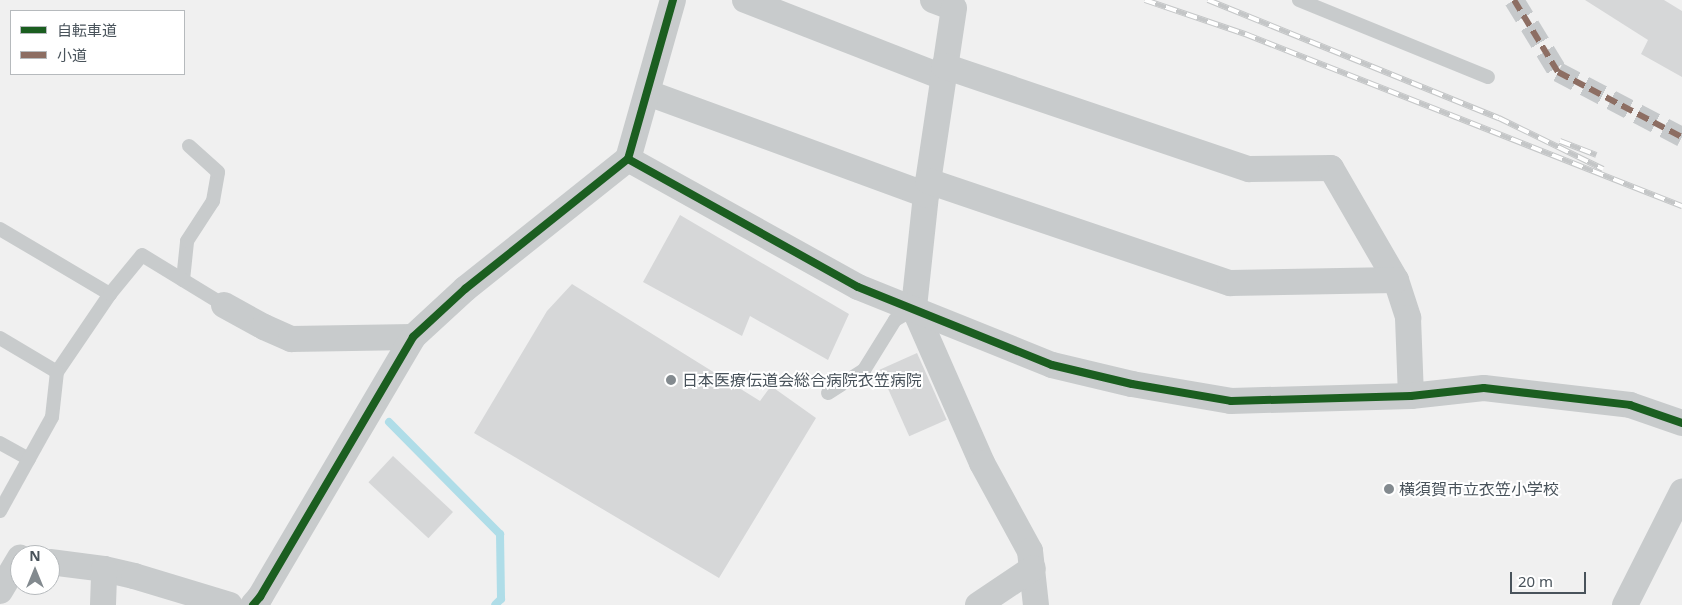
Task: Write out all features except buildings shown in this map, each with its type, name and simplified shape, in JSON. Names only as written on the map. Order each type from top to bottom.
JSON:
[{"type":"street","points":[[253,605],[260,598],[413,337],[465,289],[628,159],[673,0]]},
{"type":"street","points":[[744,0],[943,72],[1249,169],[1331,168],[1396,280],[1408,318],[1411,396]]},
{"type":"street","points":[[932,0],[954,8],[927,188],[914,308],[982,463],[1030,552],[1036,605]]},
{"type":"street","points":[[648,93],[927,188],[1230,283],[1396,280]]},
{"type":"street","points":[[628,159],[858,286],[1052,365],[1132,384],[1231,401],[1411,396],[1484,388],[1630,405],[1682,423]]},
{"type":"street","points":[[224,305],[264,327],[291,338],[413,337]]},
{"type":"street","points":[[1625,605],[1682,492]]},
{"type":"street","points":[[60,563],[104,569],[230,605]]},
{"type":"street","points":[[978,605],[1033,568]]},
{"type":"street","points":[[104,569],[104,605]]},
{"type":"street","points":[[0,590],[10,574]]},
{"type":"lane","points":[[1299,0],[1488,77]]},
{"type":"lane","points":[[183,280],[187,241],[213,200],[218,172],[189,146]]},
{"type":"lane","points":[[0,229],[110,294]]},
{"type":"lane","points":[[0,511],[52,417],[57,372],[110,294],[142,255],[224,305]]},
{"type":"lane","points":[[828,393],[864,370],[895,320],[914,308]]},
{"type":"lane","points":[[0,338],[57,372]]},
{"type":"lane","points":[[0,443],[29,459]]},
{"type":"waterway","points":[[389,422],[500,534],[501,599],[495,605]]},
{"type":"tunnel","points":[[1514,0],[1558,72],[1682,137]]},
{"type":"railway","points":[[1145,0],[1245,34],[1682,206]]},
{"type":"railway","points":[[1208,0],[1499,118],[1603,169]]},
{"type":"railway","points":[[1560,141],[1596,155]]},
{"type":"marked path","points":[[1514,0],[1558,72],[1682,137]]},
{"type":"cycle path","points":[[253,605],[260,597],[413,337],[465,289],[628,159],[673,0]]},
{"type":"cycle path","points":[[628,159],[858,287],[1052,365],[1132,384],[1231,401],[1411,396],[1484,388],[1630,405],[1682,423]]},
{"type":"place","name":"日本医療伝道会総合病院衣笠病院","points":[[671,380]]},
{"type":"place","name":"横須賀市立衣笠小学校","points":[[1389,489]]}]
